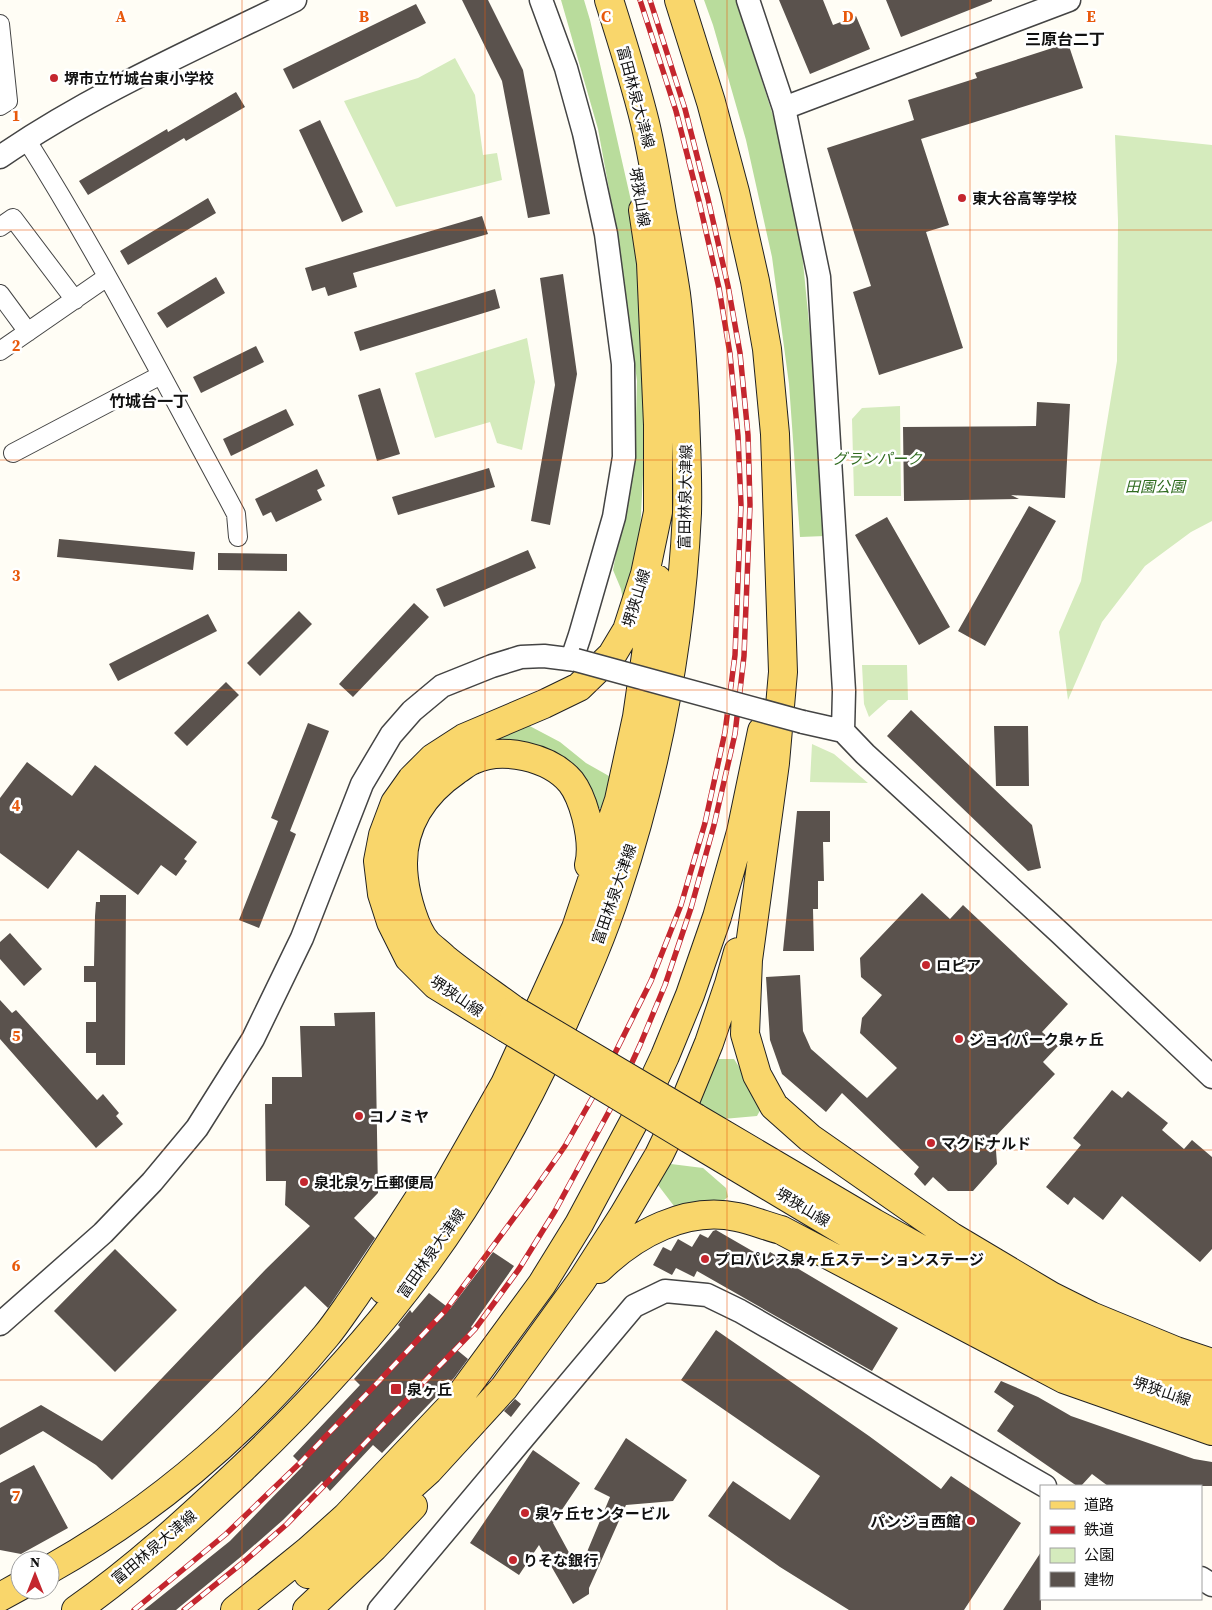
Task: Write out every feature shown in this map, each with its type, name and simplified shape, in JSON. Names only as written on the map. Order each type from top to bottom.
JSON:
[{"type":"main road","name":"堺狭山線","points":[[593,0],[614,73],[638,173],[651,263],[658,424],[658,512],[645,574],[627,630],[612,655],[579,687],[464,738],[433,758],[412,779],[395,803],[384,834],[378,861],[382,894],[391,922],[409,958],[436,985],[510,1019],[692,1128],[862,1242],[1068,1358],[1157,1401]]},
{"type":"main road","name":"富田林泉大津線","points":[[76,1610],[122,1576],[200,1508],[274,1438],[315,1396],[373,1330],[427,1261],[486,1172],[514,1124],[540,1074],[593,957],[607,919],[641,813],[660,727],[674,651],[687,510],[682,363],[676,296],[645,122],[609,0]]},
{"type":"main road","points":[[679,0],[711,102],[735,192],[755,281],[768,358],[775,434],[782,672],[775,763],[748,960],[745,1034],[756,1075],[774,1106],[810,1138],[952,1238],[1051,1296],[1176,1351],[1212,1363]]},
{"type":"main road","points":[[235,1610],[302,1557],[346,1517],[456,1400],[542,1284],[579,1224],[637,1116],[665,1056],[690,995],[718,916],[741,832],[761,739],[772,658],[778,506]]},
{"type":"main road","points":[[315,1396],[409,1253],[476,1132],[505,1084],[576,928],[620,800],[637,717],[656,580],[658,512]]},
{"type":"main road","name":"堺狭山線","points":[[510,1019],[426,942],[412,913],[402,866],[404,842],[412,818],[428,796],[447,777],[473,759],[497,754],[521,755],[549,764],[570,782],[584,807],[590,834],[590,861],[576,928]]},
{"type":"main road","points":[[307,1610],[330,1591],[374,1547],[442,1475],[554,1320],[623,1216],[659,1155],[686,1099],[709,1043],[729,984],[746,924],[767,821]]},
{"type":"main road","points":[[60,1563],[88,1548],[144,1510],[213,1452],[269,1400],[327,1335],[385,1253],[548,990]]},
{"type":"main road","name":"堺狭山線","points":[[692,1128],[874,1223],[1078,1337],[1212,1384]]},
{"type":"main road","points":[[554,1320],[585,1283],[637,1238],[674,1220],[712,1215],[736,1217],[781,1230],[1064,1380],[1157,1401],[1210,1419]]},
{"type":"main road","points":[[264,1610],[356,1536],[430,1470],[504,1388]]},
{"type":"street","points":[[0,157],[91,100],[295,0]]},
{"type":"street","points":[[541,0],[566,68],[584,133],[606,234],[623,364],[624,457],[614,517],[574,659]]},
{"type":"street","points":[[748,0],[784,108],[819,277],[844,691],[844,731]]},
{"type":"street","points":[[784,108],[1069,0]]},
{"type":"street","points":[[0,24],[8,101],[0,106]]},
{"type":"street","points":[[26,139],[51,178],[107,277],[236,514],[238,538]]},
{"type":"street","points":[[0,227],[13,218],[75,300]]},
{"type":"street","points":[[0,351],[107,277]]},
{"type":"street","points":[[0,294],[28,332]]},
{"type":"street","points":[[13,453],[161,375]]},
{"type":"street","points":[[0,1324],[103,1233],[152,1182],[197,1128],[253,1039],[302,938],[362,784],[391,735],[412,711],[442,686],[492,666],[521,657],[544,656],[574,659],[803,722],[844,731],[865,754],[1060,932],[1212,1077]]},
{"type":"street","points":[[379,1610],[634,1306],[665,1291],[708,1295],[740,1311],[1043,1485]]},
{"type":"green space","points":[[561,0],[584,0],[639,236],[644,325],[644,455],[639,554],[624,606],[621,589],[613,570],[635,454],[637,381],[618,238],[598,129]]},
{"type":"green space","points":[[704,0],[736,0],[777,128],[802,252],[815,384],[825,536],[800,537],[789,384],[772,257],[746,140]]},
{"type":"green space","points":[[455,58],[475,95],[483,155],[497,153],[502,180],[396,207],[344,101],[418,78]]},
{"type":"green space","name":"田園公園","points":[[1115,135],[1212,145],[1212,521],[1191,532],[1145,566],[1102,622],[1068,700],[1059,632],[1081,581],[1117,361],[1118,221]]},
{"type":"green space","points":[[527,338],[535,382],[522,450],[497,443],[490,422],[435,438],[415,373]]},
{"type":"green space","name":"グランパーク","points":[[900,406],[901,496],[854,496],[852,419],[862,408]]},
{"type":"green space","points":[[862,665],[907,665],[908,700],[888,700],[869,717],[864,704]]},
{"type":"green space","points":[[524,723],[560,742],[586,763],[616,780],[606,807],[595,809],[501,743],[478,738]]},
{"type":"green space","points":[[812,744],[834,754],[868,783],[810,782]]},
{"type":"green space","points":[[712,1059],[734,1059],[763,1105],[757,1116],[723,1119],[694,1100]]},
{"type":"green space","points":[[666,1165],[703,1168],[726,1188],[728,1197],[720,1203],[679,1208],[674,1206],[658,1185],[658,1172]]},
{"type":"building","points":[[462,0],[488,0],[523,70],[550,214],[528,218],[502,81]]},
{"type":"building","points":[[779,0],[823,0],[833,25],[856,16],[870,49],[810,74]]},
{"type":"building","points":[[886,0],[992,0],[992,1],[901,37]]},
{"type":"building","points":[[416,4],[426,23],[293,89],[283,69]]},
{"type":"building","points":[[1068,43],[1083,88],[921,139],[949,225],[926,232],[963,348],[879,375],[853,292],[871,286],[827,148],[914,120],[908,100],[977,78],[975,73]]},
{"type":"building","points":[[236,92],[245,107],[186,141],[184,138],[88,195],[79,181],[167,129],[168,132]]},
{"type":"building","points":[[320,120],[363,212],[342,222],[299,130]]},
{"type":"building","points":[[208,198],[216,213],[128,265],[120,251]]},
{"type":"building","points":[[482,216],[488,234],[353,273],[357,287],[328,296],[325,287],[312,291],[305,268]]},
{"type":"building","points":[[563,274],[577,374],[550,525],[531,521],[555,385],[540,278]]},
{"type":"building","points":[[216,277],[225,293],[167,328],[157,313]]},
{"type":"building","points":[[495,289],[500,308],[360,351],[354,332]]},
{"type":"building","points":[[256,346],[264,362],[201,393],[193,377]]},
{"type":"building","points":[[380,388],[400,454],[377,461],[358,395]]},
{"type":"building","points":[[1037,402],[1070,404],[1065,498],[1011,495],[1019,499],[904,501],[903,427],[1036,426]]},
{"type":"building","points":[[286,409],[294,425],[231,456],[223,439]]},
{"type":"building","points":[[489,468],[495,487],[398,515],[392,497]]},
{"type":"building","points":[[317,469],[325,486],[317,490],[322,500],[276,522],[271,512],[263,516],[255,499]]},
{"type":"building","points":[[1029,506],[1056,521],[985,646],[958,631]]},
{"type":"building","points":[[887,517],[950,627],[919,645],[855,535]]},
{"type":"building","points":[[59,539],[195,552],[193,570],[57,557]]},
{"type":"building","points":[[528,550],[536,568],[444,607],[436,589]]},
{"type":"building","points":[[218,553],[287,554],[287,571],[218,570]]},
{"type":"building","points":[[414,603],[429,617],[353,697],[339,684]]},
{"type":"building","points":[[299,611],[312,624],[260,676],[247,663]]},
{"type":"building","points":[[208,614],[217,631],[118,681],[109,664]]},
{"type":"building","points":[[226,682],[239,695],[187,746],[174,733]]},
{"type":"building","points":[[911,710],[1032,825],[1041,868],[1028,871],[887,736]]},
{"type":"building","points":[[308,723],[329,731],[290,831],[296,834],[259,928],[239,920],[278,821],[271,818]]},
{"type":"building","points":[[994,726],[1028,726],[1029,786],[996,786]]},
{"type":"building","points":[[27,762],[72,796],[95,765],[197,842],[184,859],[187,861],[176,876],[161,865],[138,895],[78,850],[48,889],[0,853],[0,798]]},
{"type":"building","points":[[797,811],[830,811],[830,842],[823,842],[824,881],[818,881],[818,909],[813,909],[814,951],[783,951]]},
{"type":"building","name":"ジョイパーク泉ヶ丘","points":[[922,893],[950,919],[963,905],[1068,1004],[1042,1032],[1058,1046],[1043,1062],[1055,1074],[995,1137],[997,1164],[973,1191],[948,1191],[933,1177],[925,1186],[914,1174],[919,1167],[842,1093],[826,1112],[782,1074],[770,1040],[766,977],[800,975],[803,1031],[811,1049],[867,1098],[897,1068],[860,1033],[862,1018],[882,995],[861,977],[860,958]]},
{"type":"building","points":[[100,895],[126,895],[125,1065],[96,1065],[96,1053],[86,1053],[86,1022],[96,1022],[96,982],[84,982],[84,966],[94,966],[96,902],[100,902]]},
{"type":"building","points":[[10,933],[42,969],[24,986],[0,959],[0,942]]},
{"type":"building","points":[[0,1000],[12,1013],[16,1010],[97,1100],[103,1094],[119,1113],[116,1116],[123,1124],[96,1148],[0,1039]]},
{"type":"building","points":[[375,1012],[378,1193],[354,1218],[375,1238],[328,1308],[305,1286],[112,1480],[96,1465],[43,1431],[0,1455],[0,1428],[41,1405],[102,1441],[266,1269],[310,1226],[285,1205],[286,1181],[266,1181],[265,1104],[272,1104],[272,1077],[302,1077],[300,1026],[335,1026],[334,1013]]},
{"type":"building","points":[[1112,1090],[1122,1098],[1128,1091],[1168,1123],[1162,1130],[1184,1149],[1192,1140],[1212,1157],[1212,1249],[1200,1262],[1122,1196],[1103,1220],[1074,1197],[1068,1205],[1046,1187],[1081,1145],[1073,1138]]},
{"type":"building","points":[[716,1230],[766,1259],[770,1252],[898,1328],[872,1371],[697,1271],[694,1277],[676,1268],[672,1275],[653,1265],[663,1247],[671,1251],[678,1239],[692,1247],[700,1234],[708,1238]]},
{"type":"building","points":[[115,1249],[177,1310],[115,1372],[54,1311]]},
{"type":"building","points":[[493,1252],[514,1266],[471,1327],[474,1330],[457,1350],[468,1359],[454,1378],[382,1453],[373,1445],[330,1491],[322,1481],[283,1520],[176,1610],[144,1610],[230,1541],[303,1466],[293,1456],[360,1385],[354,1379],[400,1327],[398,1325],[410,1310],[412,1313],[429,1293],[450,1309]]},
{"type":"building","points":[[716,1330],[869,1436],[941,1489],[951,1476],[1021,1523],[964,1610],[849,1610],[780,1567],[708,1516],[733,1481],[790,1520],[820,1476],[681,1380]]},
{"type":"building","points":[[1001,1381],[1038,1397],[1071,1416],[1194,1459],[1212,1462],[1212,1486],[1107,1485],[1092,1474],[1082,1485],[1076,1485],[997,1431],[1014,1406],[994,1392]]},
{"type":"building","points":[[515,1399],[521,1404],[511,1417],[504,1411]]},
{"type":"building","points":[[626,1438],[687,1480],[673,1501],[626,1505],[589,1588],[589,1594],[573,1604],[539,1545],[519,1575],[470,1543],[533,1450],[580,1483],[553,1523],[579,1571],[610,1497],[594,1489]]},
{"type":"building","points":[[34,1465],[68,1528],[28,1550],[10,1550],[10,1552],[0,1550],[0,1483]]},
{"type":"building","points":[[1040,1554],[1041,1610],[1003,1610]]},
{"type":"railway","points":[[134,1610],[226,1534],[301,1462],[445,1311],[565,1146],[594,1095],[651,981],[681,905],[705,823],[725,732],[735,655],[741,505],[738,436],[730,354],[719,288],[676,111],[640,0]]},
{"type":"railway","points":[[184,1610],[287,1524],[475,1329],[519,1269],[555,1211],[613,1104],[665,985],[691,908],[714,825],[735,734],[744,656],[750,505],[748,435],[740,353],[728,286],[685,109],[650,0]]},
{"type":"place","name":"堺市立竹城台東小学校","points":[[54,78]]},
{"type":"place","name":"東大谷高等学校","points":[[962,198]]},
{"type":"place","name":"ロピア","points":[[926,965]]},
{"type":"place","name":"ジョイパーク泉ヶ丘","points":[[959,1039]]},
{"type":"place","name":"コノミヤ","points":[[359,1116]]},
{"type":"place","name":"マクドナルド","points":[[931,1143]]},
{"type":"place","name":"泉北泉ヶ丘郵便局","points":[[304,1182]]},
{"type":"place","name":"プロパレス泉ヶ丘ステーションステージ","points":[[705,1259]]},
{"type":"place","name":"泉ヶ丘","points":[[396,1389]]},
{"type":"place","name":"泉ヶ丘センタービル","points":[[525,1513]]},
{"type":"place","name":"パンジョ西館","points":[[971,1521]]},
{"type":"place","name":"りそな銀行","points":[[513,1560]]},
{"type":"district","name":"三原台二丁","points":[[1065,39]]},
{"type":"district","name":"竹城台一丁","points":[[149,401]]}]
